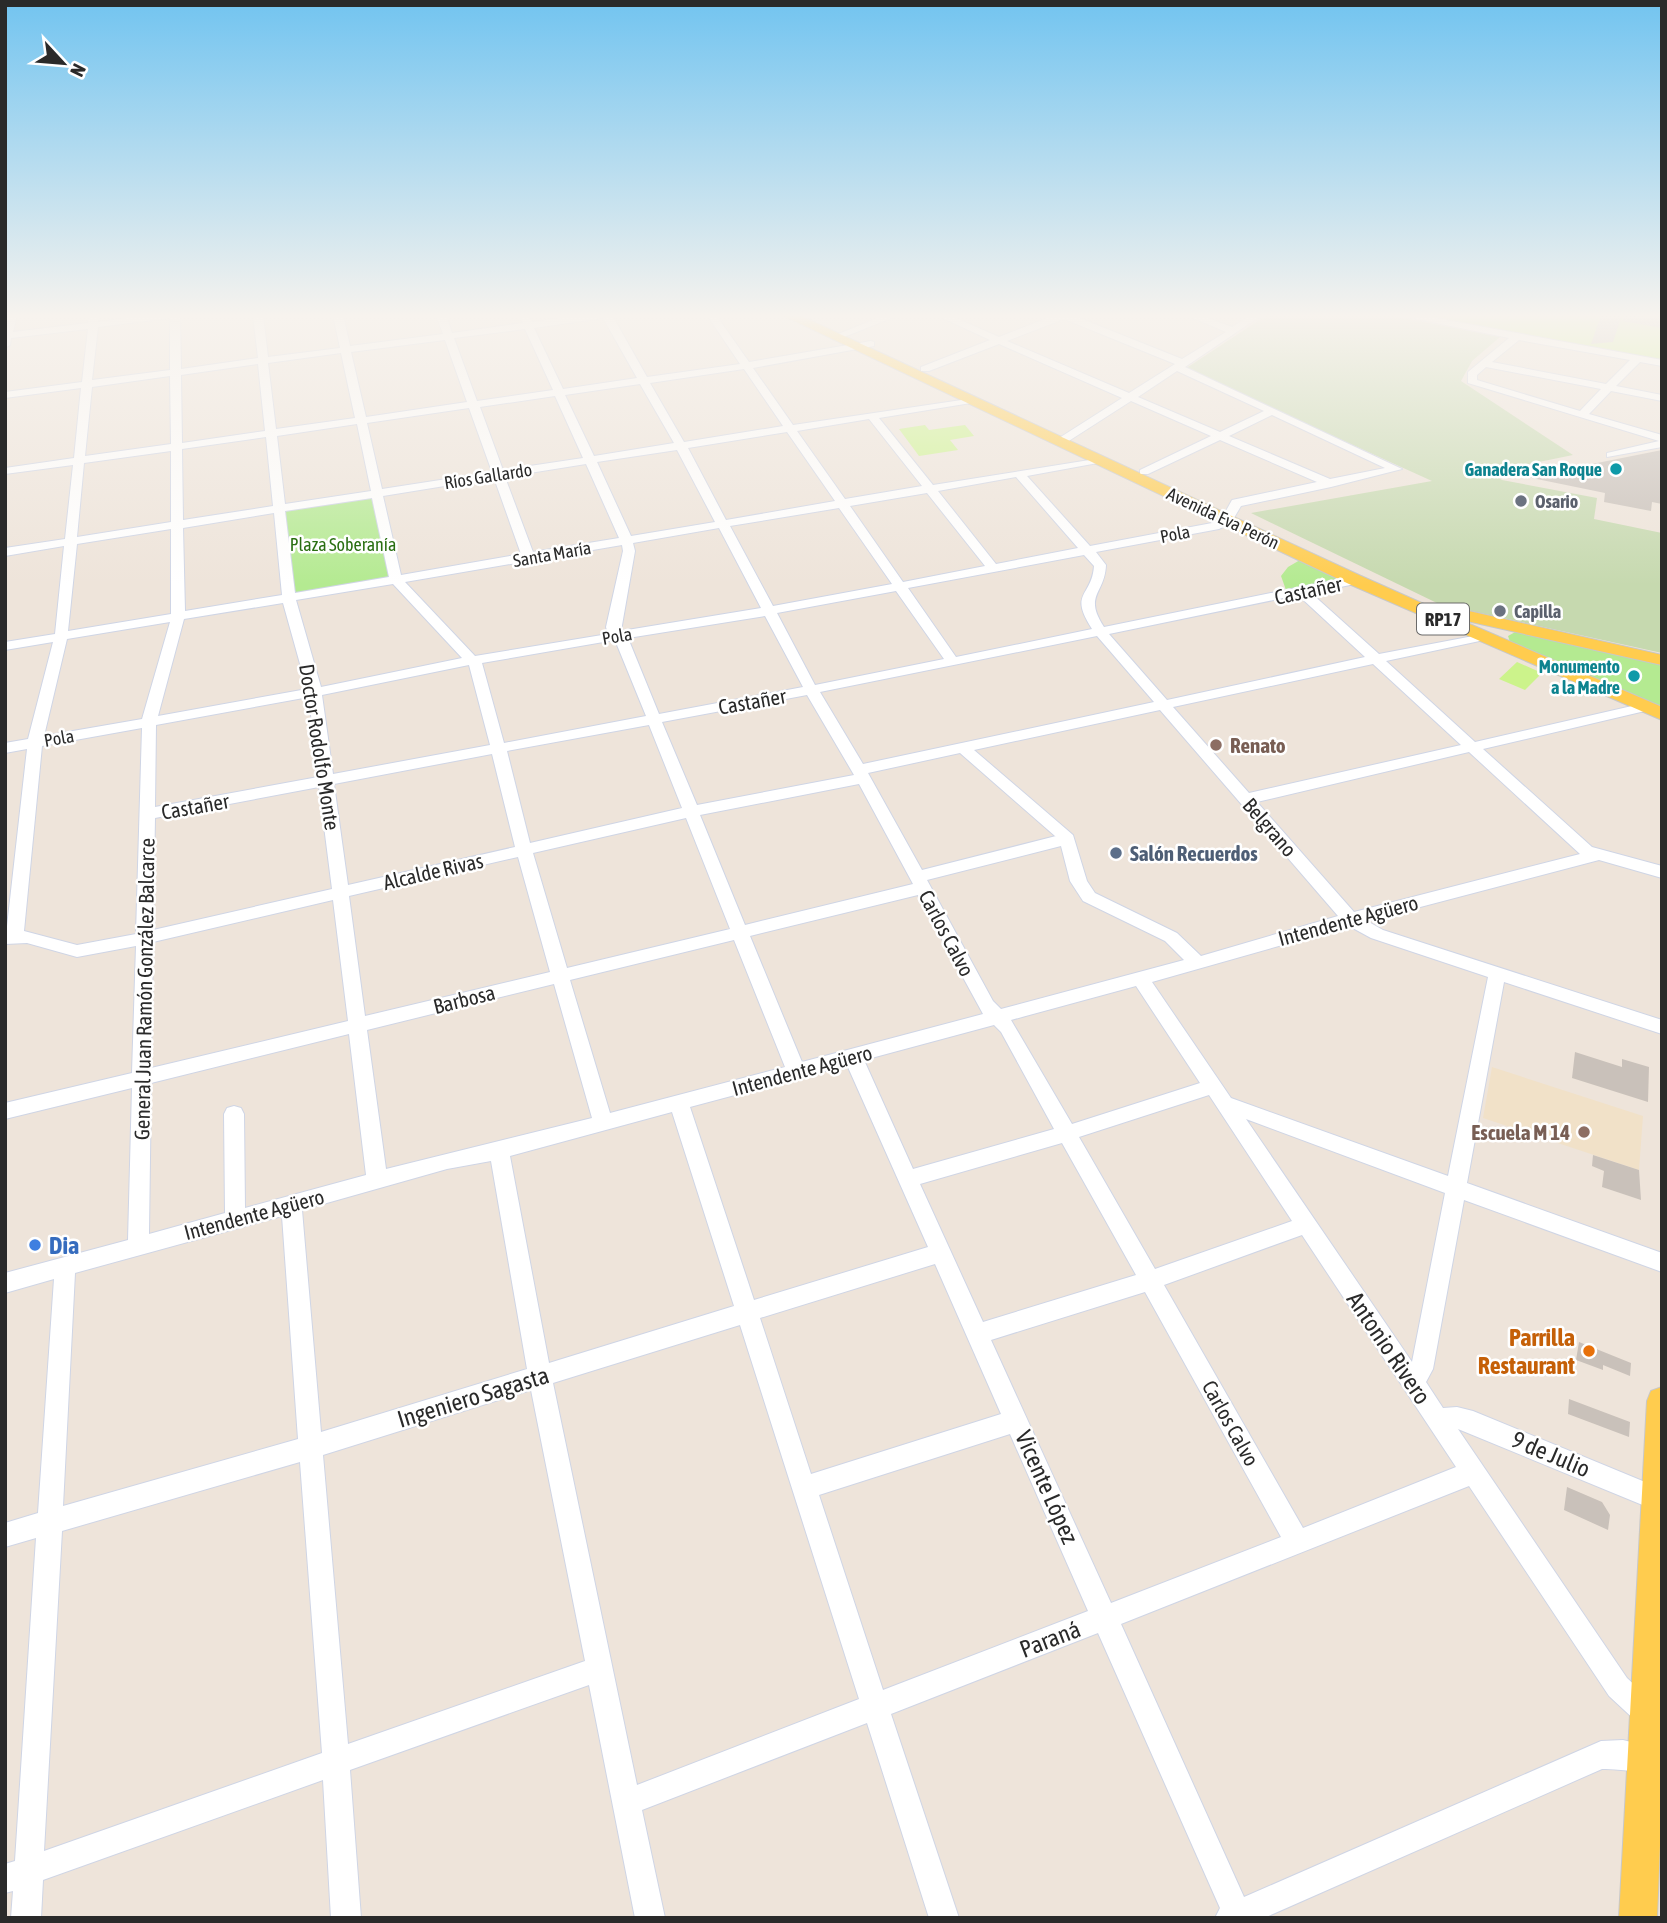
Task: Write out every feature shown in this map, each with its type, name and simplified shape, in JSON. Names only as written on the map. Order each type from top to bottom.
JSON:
[{"type":"main road","name":"Avenida Eva Perón","points":[[982,405],[1144,472],[1355,580],[1654,710]]},
{"type":"main road","name":"Avenida Eva Perón","points":[[995,405],[1098,460],[1417,601],[1513,627],[1662,660]]},
{"type":"main road","points":[[1503,645],[1502,634],[1513,627]]},
{"type":"main road","points":[[1638,1918],[1653,1761],[1646,1713],[1660,1500],[1662,1401]]},
{"type":"street","points":[[10,937],[35,742],[61,637],[84,405]]},
{"type":"street","name":"General Juan Ramón González Balcarce","points":[[138,1247],[149,721],[178,618],[176,405]]},
{"type":"street","name":"Doctor Rodolfo Monte","points":[[267,405],[289,599],[315,692],[377,1180]]},
{"type":"street","points":[[357,405],[397,580],[478,667],[524,850],[603,1123]]},
{"type":"street","points":[[5,471],[473,405],[529,558]]},
{"type":"street","points":[[564,405],[627,541],[629,551],[613,627],[796,1071]]},
{"type":"street","name":"Carlos Calvo","points":[[657,405],[987,1006],[1007,1027],[1298,1544]]},
{"type":"street","points":[[772,405],[953,661]]},
{"type":"street","name":"Ríos Gallardo","points":[[5,552],[942,405]]},
{"type":"street","points":[[1065,440],[1121,405]]},
{"type":"street","points":[[1148,405],[1331,484]]},
{"type":"street","points":[[1260,405],[1273,411]]},
{"type":"street","points":[[1546,405],[1662,441]]},
{"type":"street","points":[[1582,415],[1592,405]]},
{"type":"street","points":[[1144,472],[1273,411]]},
{"type":"street","name":"Pola","points":[[5,748],[315,692],[473,660],[769,611],[1215,526],[1229,516],[1236,503],[1395,469],[1273,411]]},
{"type":"street","points":[[872,416],[993,569]]},
{"type":"street","points":[[1611,455],[1662,441]]},
{"type":"street","name":"Santa María","points":[[5,646],[1098,460]]},
{"type":"street","name":"Belgrano","points":[[1020,475],[1089,551],[1101,571],[1087,598],[1087,605],[1101,633],[1350,919],[1377,934],[1662,1027]]},
{"type":"street","name":"Castañer","points":[[147,814],[811,690],[1355,580]]},
{"type":"street","points":[[1302,592],[1587,850],[1662,872]]},
{"type":"street","name":"Alcalde Rivas","points":[[10,937],[26,936],[81,952],[861,774],[964,748],[1484,636]]},
{"type":"street","points":[[1247,799],[1471,746],[1654,710]]},
{"type":"street","points":[[964,748],[1067,839],[1072,864],[1082,888],[1090,897],[1171,937],[1180,943],[1197,963]]},
{"type":"street","name":"Barbosa","points":[[5,1111],[739,932],[1067,839]]},
{"type":"street","name":"Intendente Agüero","points":[[5,1283],[447,1161],[499,1151],[853,1057],[1350,919],[1598,855]]},
{"type":"street","points":[[1412,1382],[1422,1369],[1497,974]]},
{"type":"street","name":"Antonio Rivero","points":[[1140,978],[1471,1473],[1618,1687],[1646,1713]]},
{"type":"street","name":"Vicente López","points":[[853,1057],[1017,1420],[1236,1917]]},
{"type":"street","points":[[909,1179],[1068,1133],[1220,1095],[1662,1263]]},
{"type":"street","points":[[679,1103],[944,1918]]},
{"type":"street","points":[[234,1114],[235,1220]]},
{"type":"street","points":[[499,1151],[540,1377],[650,1918]]},
{"type":"street","points":[[291,1205],[336,1760],[346,1918]]},
{"type":"street","points":[[978,1334],[1151,1280],[1306,1225]]},
{"type":"street","name":"Ingeniero Sagasta","points":[[5,1535],[311,1447],[940,1253]]},
{"type":"street","points":[[26,1918],[17,1875],[48,1523],[65,1268]]},
{"type":"street","name":"9 de Julio","points":[[1437,1420],[1457,1418],[1473,1422],[1660,1500]]},
{"type":"street","points":[[804,1488],[1017,1420]]},
{"type":"street","name":"Paraná","points":[[628,1802],[1298,1544],[1471,1473]]},
{"type":"street","points":[[17,1875],[598,1669]]},
{"type":"street","points":[[1236,1917],[1601,1755],[1653,1761]]},
{"type":"shaded area","name":"Escuela M 14","points":[[1492,1067],[1643,1116],[1639,1170],[1483,1118]]},
{"type":"green space","points":[[1264,405],[1497,405],[1573,455],[1490,472],[1502,480],[1597,498],[1594,519],[1662,533],[1662,653],[1439,604],[1251,513],[1432,481]]},
{"type":"green space","points":[[925,425],[929,430],[965,425],[974,436],[950,440],[958,450],[919,456],[899,429]]},
{"type":"green space","name":"Plaza Soberanía","points":[[378,493],[396,580],[289,599],[279,509]]},
{"type":"green space","points":[[1300,560],[1344,579],[1286,590],[1281,576],[1288,567]]},
{"type":"green space","points":[[1517,631],[1662,664],[1662,708],[1510,642],[1508,636]]},
{"type":"green space","points":[[1517,662],[1542,673],[1525,690],[1499,679]]},
{"type":"building","name":"Ganadera San Roque","points":[[1662,450],[1662,504],[1652,502],[1651,511],[1604,502],[1605,493],[1527,477]]},
{"type":"building","points":[[1575,1052],[1622,1067],[1622,1059],[1649,1067],[1648,1102],[1572,1078]]},
{"type":"building","points":[[1593,1155],[1639,1170],[1641,1200],[1602,1187],[1604,1171],[1592,1166]]},
{"type":"building","name":"Parrilla Restaurant","points":[[1579,1342],[1631,1363],[1630,1376],[1603,1365],[1603,1370],[1576,1360]]},
{"type":"building","points":[[1569,1399],[1630,1422],[1629,1437],[1568,1414]]},
{"type":"building","points":[[1567,1487],[1602,1502],[1610,1515],[1608,1530],[1564,1510]]},
{"type":"place","name":"Ganadera San Roque","points":[[1616,469]]},
{"type":"place","name":"Osario","points":[[1521,501]]},
{"type":"place","name":"Capilla","points":[[1500,611]]},
{"type":"place","name":"Monumento a la Madre","points":[[1634,676]]},
{"type":"place","name":"Renato","points":[[1216,745]]},
{"type":"place","name":"Salón Recuerdos","points":[[1116,853]]},
{"type":"place","name":"Escuela M 14","points":[[1584,1132]]},
{"type":"place","name":"Dia","points":[[35,1245]]},
{"type":"place","name":"Parrilla Restaurant","points":[[1589,1351]]}]
